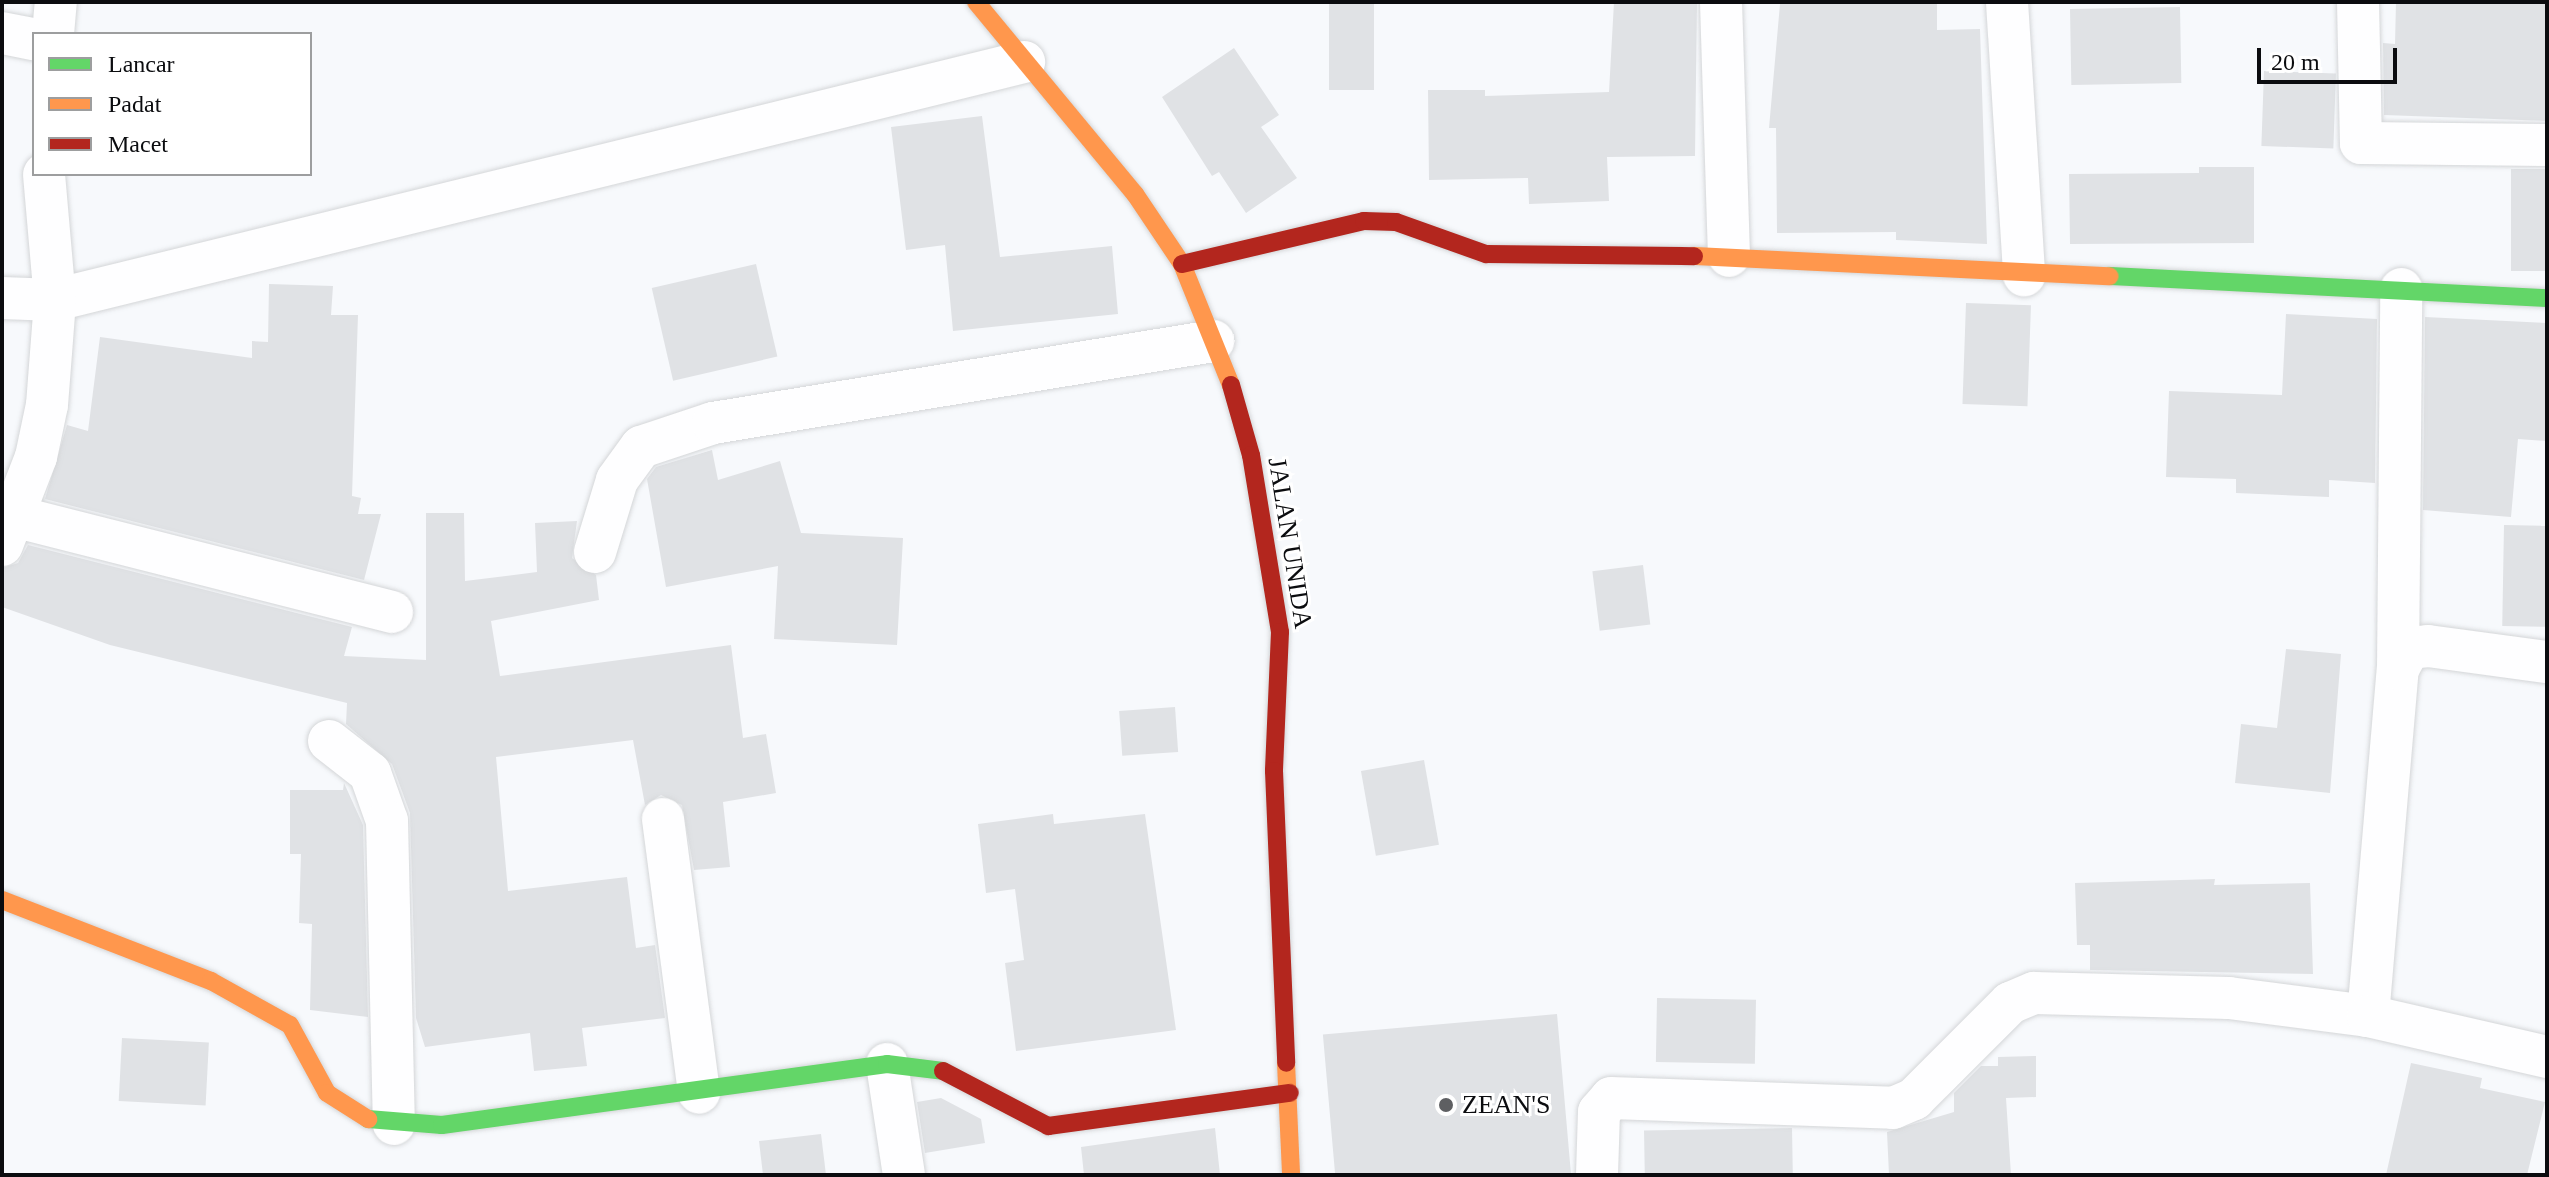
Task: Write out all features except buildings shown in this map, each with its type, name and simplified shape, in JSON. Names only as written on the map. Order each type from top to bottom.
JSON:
[{"type":"street","points":[[53,32],[56,2]]},
{"type":"street","name":"JALAN UNIDA","points":[[976,2],[1135,194],[1182,264],[1213,341],[1251,455],[1280,632],[1274,771],[1290,1093],[1291,1175]]},
{"type":"street","points":[[1721,2],[1729,256]]},
{"type":"street","points":[[2007,2],[2024,275]]},
{"type":"street","points":[[2358,2],[2361,143],[2547,145]]},
{"type":"street","points":[[2,33],[32,39]]},
{"type":"street","points":[[2,298],[55,300],[1024,62]]},
{"type":"street","points":[[44,176],[55,300],[47,405],[7,531],[392,612]]},
{"type":"street","points":[[1182,264],[1364,221],[1396,222],[1486,254],[1729,256],[2024,275],[2401,289],[2547,298]]},
{"type":"street","points":[[2368,1016],[2398,669],[2401,289]]},
{"type":"street","points":[[595,552],[617,480],[641,447],[713,423],[1213,341]]},
{"type":"street","points":[[2398,669],[2409,648],[2428,646],[2547,662]]},
{"type":"street","points":[[329,741],[370,773],[387,821],[394,1124]]},
{"type":"street","points":[[663,819],[699,1093]]},
{"type":"street","points":[[2,900],[211,981],[290,1025],[327,1093],[360,1117],[394,1124],[442,1125],[699,1093],[887,1064],[937,1068],[1048,1126],[1290,1093]]},
{"type":"street","points":[[1597,1175],[1599,1112],[1611,1098],[1893,1108],[1914,1099],[2010,1003],[2034,993],[2229,998],[2368,1016],[2547,1057]]},
{"type":"street","points":[[887,1064],[904,1175]]},
{"type":"traffic: fast","points":[[2110,276],[2547,298]]},
{"type":"traffic: fast","points":[[368,1119],[442,1125],[887,1064],[943,1071]]},
{"type":"traffic: slow","points":[[976,2],[1135,194],[1182,264],[1231,385]]},
{"type":"traffic: slow","points":[[1694,256],[2110,276]]},
{"type":"traffic: slow","points":[[2,900],[211,981],[290,1025],[327,1093],[368,1119]]},
{"type":"traffic: slow","points":[[1286,1063],[1291,1175]]},
{"type":"traffic: jam","points":[[1182,264],[1364,221],[1396,222],[1486,254],[1694,256]]},
{"type":"traffic: jam","points":[[1231,385],[1251,455],[1280,632],[1274,771],[1286,1063]]},
{"type":"traffic: jam","points":[[943,1071],[1048,1126],[1290,1093]]},
{"type":"place","name":"ZEAN'S","points":[[1446,1105]]}]
